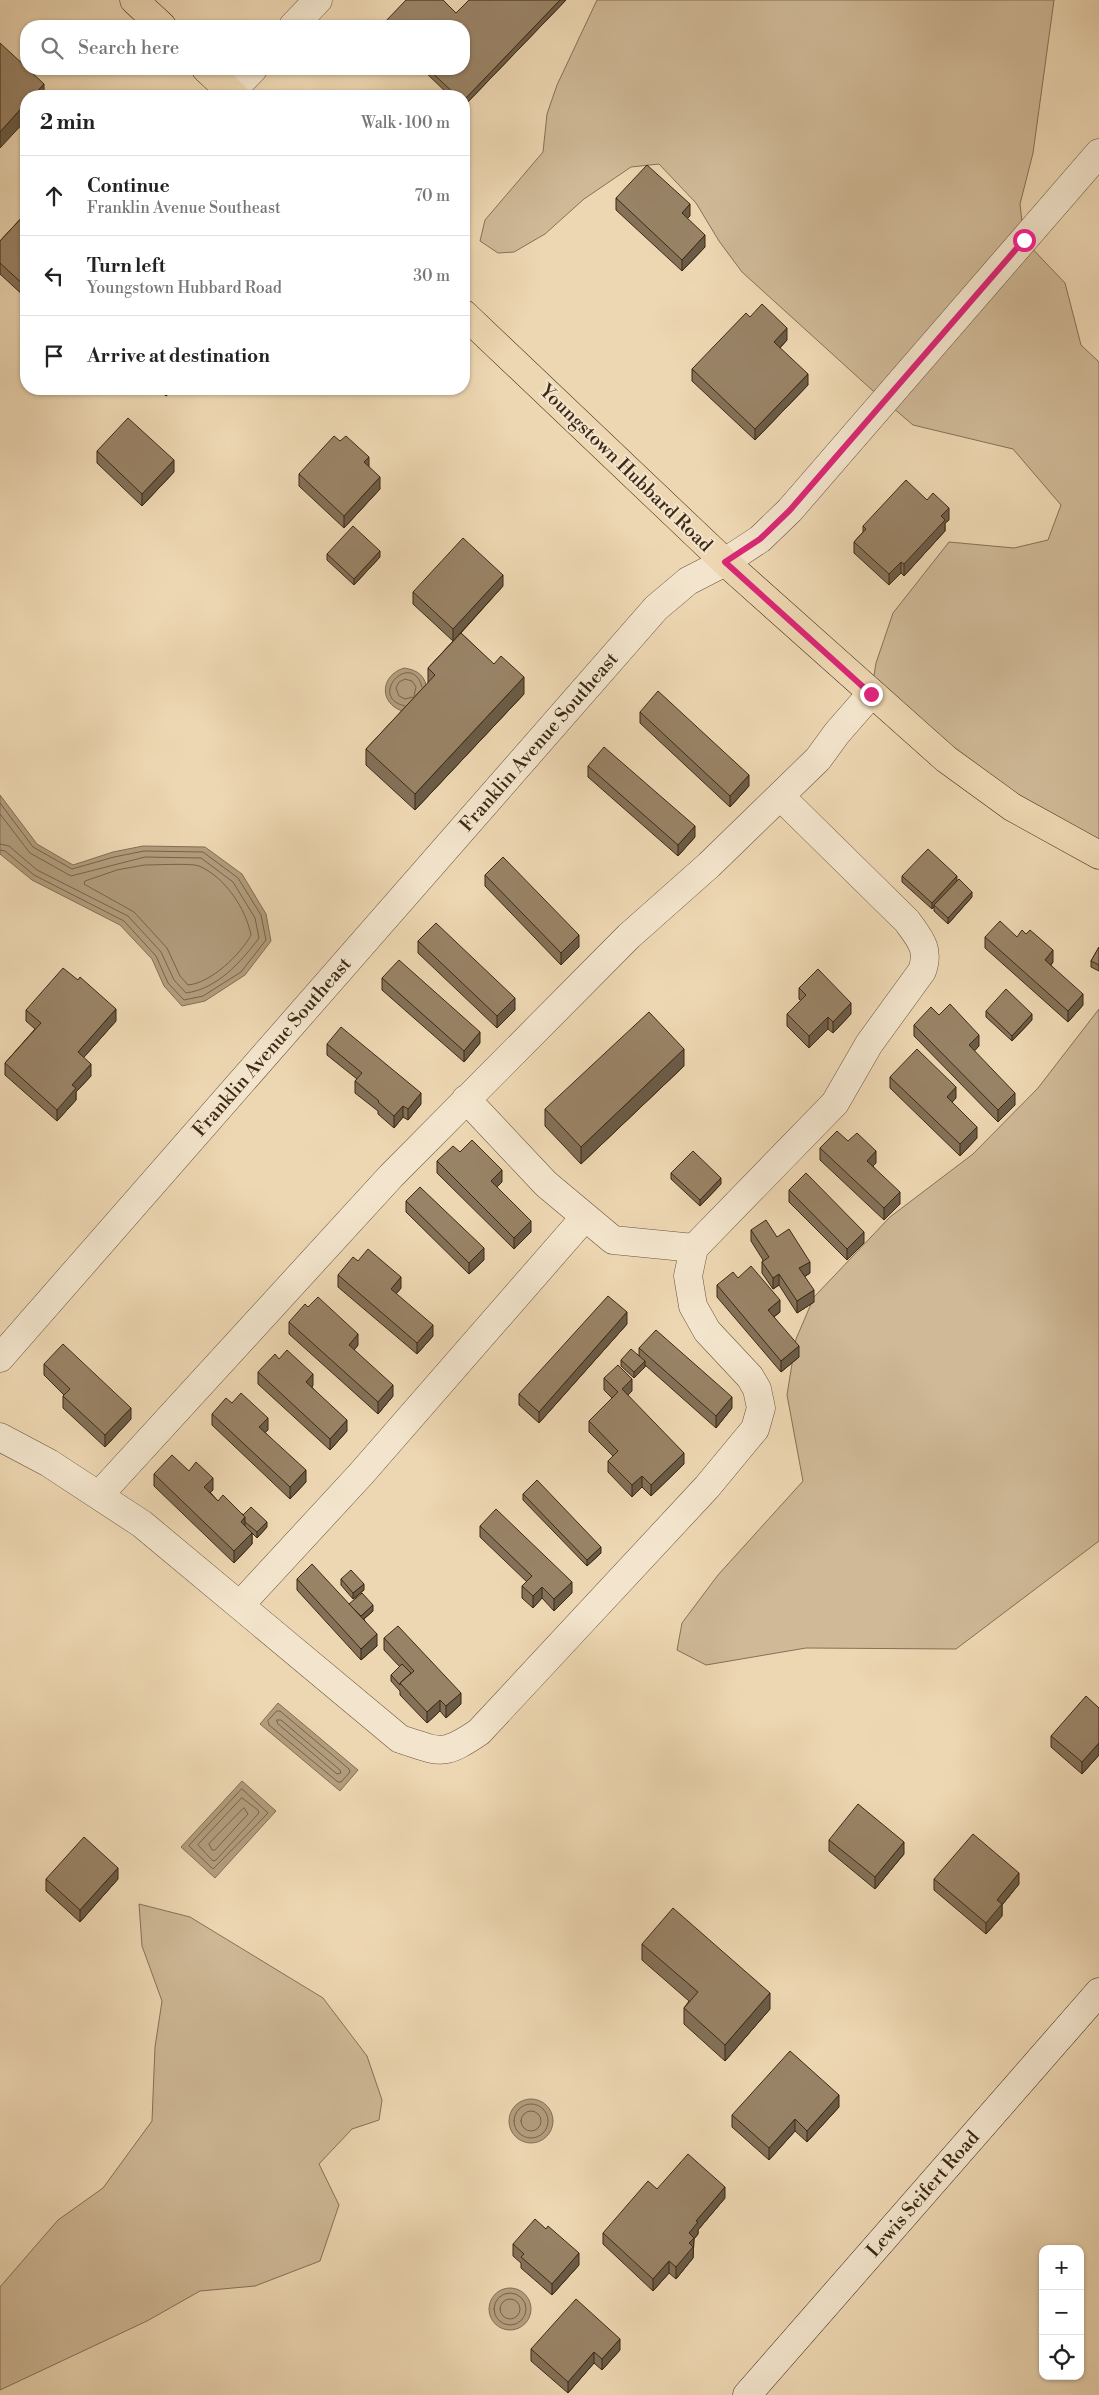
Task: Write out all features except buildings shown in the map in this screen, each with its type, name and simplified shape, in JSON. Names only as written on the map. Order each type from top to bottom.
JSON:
[{"type":"main road","points":[[134,0],[156,20]]},
{"type":"main road","points":[[212,75],[229,90]]},
{"type":"main road","name":"Youngstown Hubbard Road","points":[[470,320],[725,562],[946,759],[1012,807],[1099,855]]},
{"type":"street","points":[[299,20],[318,0]]},
{"type":"street","points":[[236,90],[248,75]]},
{"type":"street","name":"Franklin Avenue Southeast","points":[[0,1358],[656,608],[688,581],[725,562],[760,539],[790,510],[1099,153]]},
{"type":"street","points":[[99,1495],[391,1176],[629,936],[709,865],[818,759],[836,733],[871,694]]},
{"type":"street","points":[[0,1437],[49,1463],[142,1524],[400,1739],[434,1750],[448,1750],[479,1732],[707,1487],[756,1429],[760,1408],[757,1389],[750,1377],[707,1330],[693,1306],[688,1276],[694,1248],[835,1103],[869,1044],[922,971],[927,959],[922,942],[907,921],[780,796]]},
{"type":"street","points":[[466,1099],[546,1184],[613,1240],[694,1248]]},
{"type":"street","points":[[240,1605],[361,1474],[585,1217]]},
{"type":"street","name":"Lewis Seifert Road","points":[[747,2395],[1099,1992]]},
{"type":"shaded area","points":[[597,0],[1054,0],[1033,153],[1020,204],[1024,240],[1065,283],[1081,345],[1099,362],[1099,855],[871,694],[876,663],[893,613],[949,542],[1014,548],[1048,540],[1061,505],[1013,449],[913,425],[742,272],[719,241],[696,203],[659,164],[631,167],[584,199],[545,234],[514,252],[498,253],[480,241],[485,220],[543,152],[547,114],[557,85]]},
{"type":"shaded area","points":[[1099,1009],[1099,1541],[956,1649],[806,1648],[706,1665],[677,1650],[682,1623],[718,1575],[803,1481],[787,1395],[796,1339],[814,1297],[890,1217],[973,1154],[1038,1088]]},
{"type":"shaded area","points":[[139,1904],[190,1917],[323,1998],[367,2056],[382,2100],[379,2120],[352,2129],[319,2164],[339,2205],[320,2261],[255,2286],[200,2291],[147,2321],[0,2390],[0,2287],[58,2220],[103,2188],[152,2121],[155,2047],[162,2001],[142,1946]]},
{"type":"water","points":[[404,668],[417,672],[423,678],[427,691],[402,711],[394,707],[389,701],[385,689],[391,676],[396,671]]},
{"type":"water","points":[[0,795],[37,844],[73,865],[113,852],[143,846],[205,847],[242,874],[266,914],[271,941],[245,975],[205,1001],[182,1006],[164,986],[152,959],[120,925],[32,880],[0,854]]},
{"type":"water","points":[[278,1703],[358,1770],[340,1791],[260,1724]]},
{"type":"water","points":[[242,1781],[276,1811],[215,1878],[181,1847]]},
{"type":"water","points":[[531,2099],[543,2103],[549,2109],[553,2121],[549,2133],[543,2139],[531,2143],[519,2139],[513,2133],[509,2121],[513,2109],[519,2103]]},
{"type":"water","points":[[514,2288],[522,2291],[528,2297],[531,2309],[528,2321],[522,2327],[506,2330],[498,2327],[492,2321],[489,2305],[492,2297],[498,2291]]},
{"type":"route","points":[[871,694],[725,562],[760,539],[790,510],[1024,240]]}]
